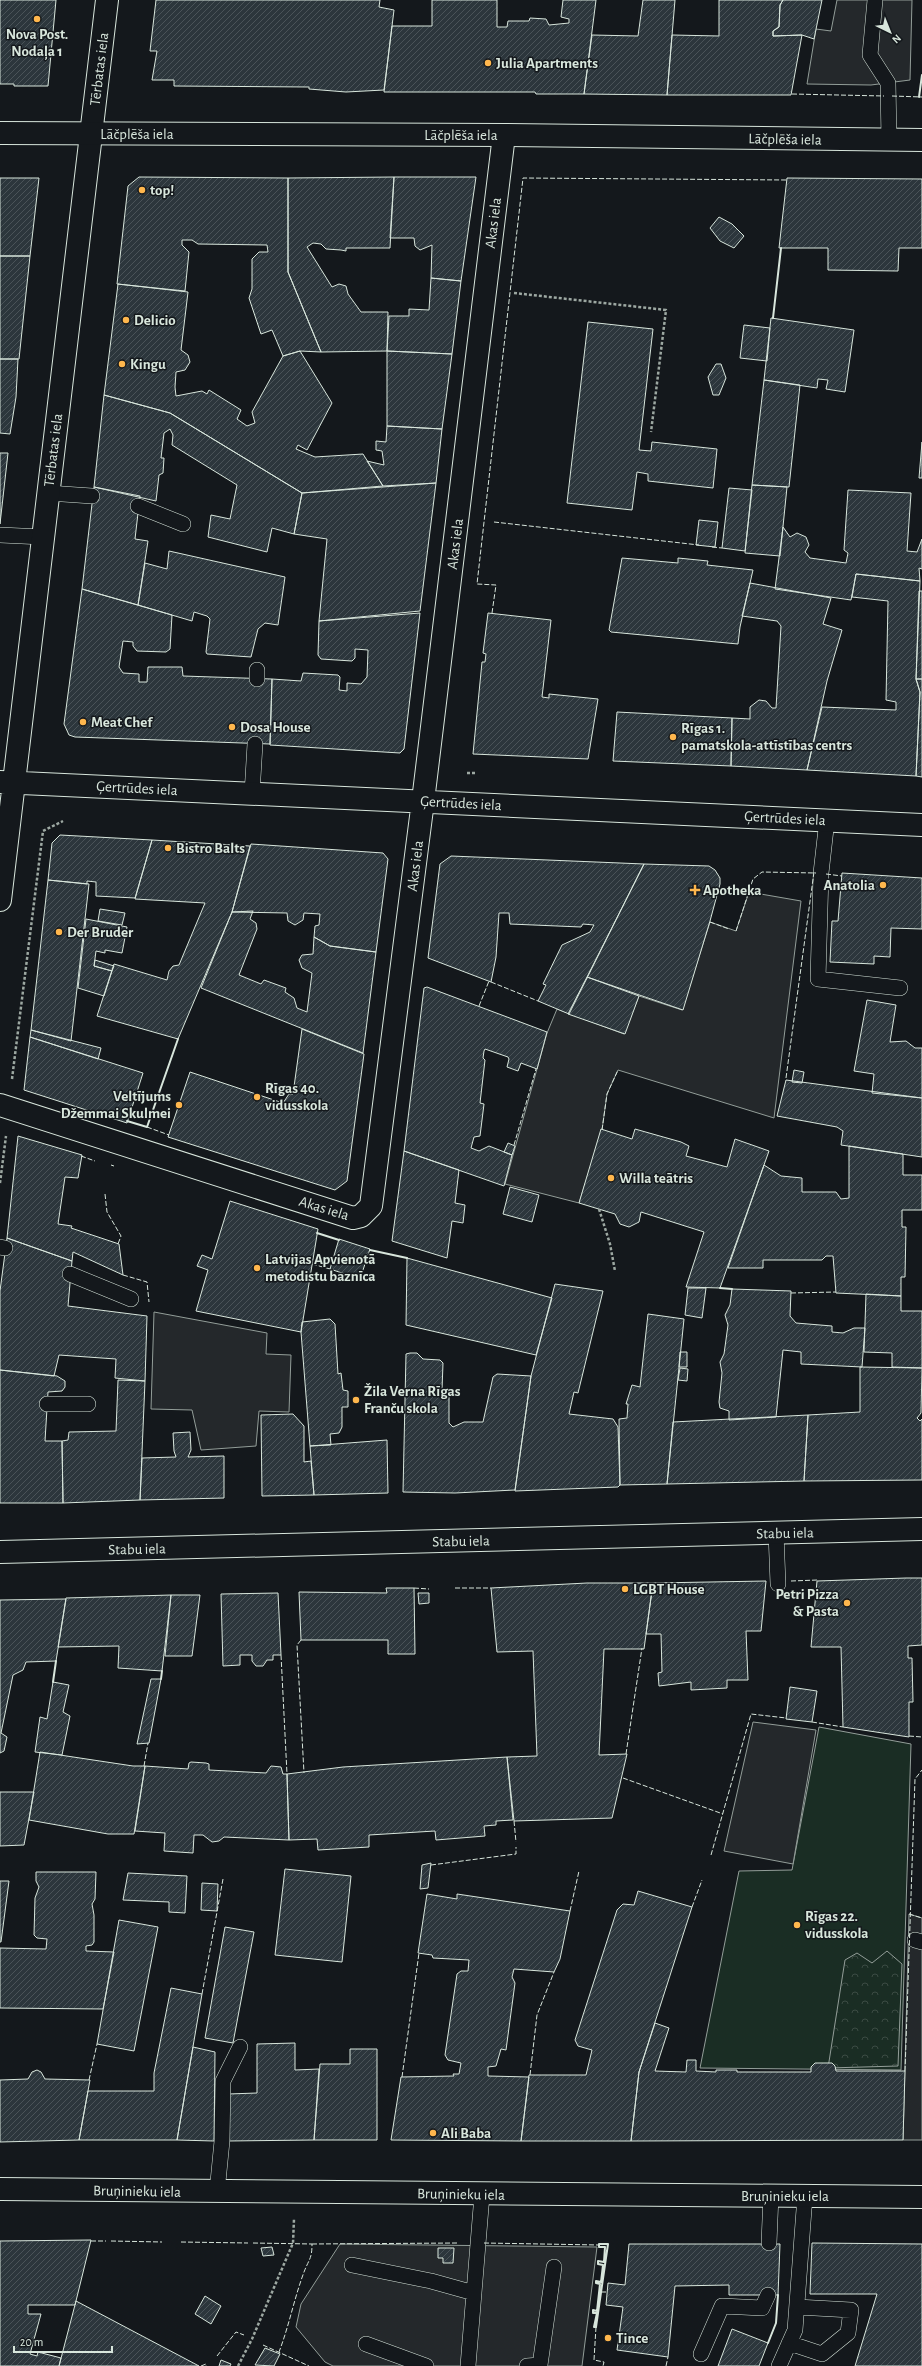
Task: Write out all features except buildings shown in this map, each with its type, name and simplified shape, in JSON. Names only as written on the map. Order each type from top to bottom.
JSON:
[{"type":"street","name":"Tērbatas iela","points":[[0,900],[6,783],[43,537],[107,0]]},
{"type":"street","name":"Lāčplēša iela","points":[[0,133],[504,135],[922,140]]},
{"type":"street","name":"Akas iela","points":[[4,1106],[353,1218],[361,1216],[368,1211],[371,1206],[423,801],[504,135]]},
{"type":"street","name":"Ģertrūdes iela","points":[[6,783],[922,825]]},
{"type":"street","name":"Stabu iela","points":[[0,1552],[922,1529]]},
{"type":"street","name":"Bruņinieku iela","points":[[0,2189],[482,2195],[771,2195],[922,2197]]},
{"type":"lane","points":[[876,0],[870,55],[888,83],[889,140]]},
{"type":"lane","points":[[48,493],[92,496]]},
{"type":"lane","points":[[138,506],[183,524]]},
{"type":"lane","points":[[0,535],[43,537]]},
{"type":"lane","points":[[252,794],[255,744]]},
{"type":"lane","points":[[827,820],[820,888],[818,979],[900,988]]},
{"type":"lane","points":[[70,1274],[131,1299]]},
{"type":"lane","points":[[46,1404],[88,1404]]},
{"type":"lane","points":[[776,1533],[778,1584]]},
{"type":"lane","points":[[217,2192],[222,2141],[223,2081],[240,2047]]},
{"type":"lane","points":[[468,2366],[482,2195]]},
{"type":"lane","points":[[769,2243],[771,2195]]},
{"type":"lane","points":[[779,2366],[795,2330],[805,2196]]},
{"type":"lane","points":[[352,2265],[431,2281],[474,2292]]},
{"type":"lane","points":[[527,2366],[540,2365],[554,2267]]},
{"type":"lane","points":[[701,2354],[722,2306],[762,2308],[768,2295]]},
{"type":"lane","points":[[789,2343],[822,2354],[848,2333],[851,2310],[797,2307]]},
{"type":"lane","points":[[366,2344],[426,2366]]},
{"type":"path","points":[[510,293],[666,310],[651,432]]},
{"type":"path","points":[[0,1183],[4,1106],[43,831],[63,821]]},
{"type":"path","points":[[599,1209],[610,1244],[615,1270]]},
{"type":"path","points":[[238,2366],[252,2339],[293,2243],[295,2192]]},
{"type":"green space","points":[[819,1727],[911,1744],[901,2070],[700,2068],[739,1871],[792,1870]]},
{"type":"green space","points":[[887,1951],[902,1964],[898,2066],[828,2068],[845,1960],[857,1953],[872,1963]]},
{"type":"shaded area","points":[[837,0],[912,0],[910,80],[871,85],[807,84],[816,29],[831,31]]},
{"type":"shaded area","points":[[749,892],[801,901],[774,1118],[618,1070],[607,1094],[602,1130],[579,1203],[505,1184],[547,1033],[557,1009],[624,1034],[639,996],[682,1010],[710,922],[736,931]]},
{"type":"shaded area","points":[[154,1312],[267,1333],[266,1354],[291,1355],[289,1412],[259,1411],[256,1446],[201,1450],[192,1410],[151,1409]]},
{"type":"shaded area","points":[[753,1722],[816,1730],[793,1864],[724,1851]]},
{"type":"shaded area","points":[[909,1914],[922,1918],[922,2140],[903,2140]]},
{"type":"shaded area","points":[[340,2244],[597,2247],[582,2366],[333,2366],[325,2362],[296,2327],[301,2304]]},
{"type":"fence","points":[[792,94],[884,96]]},
{"type":"fence","points":[[892,96],[922,97]]},
{"type":"fence","points":[[492,613],[496,585],[477,584],[523,178],[787,180]]},
{"type":"fence","points":[[494,522],[699,545]]},
{"type":"fence","points":[[712,547],[722,548]]},
{"type":"fence","points":[[736,931],[753,879],[762,872],[816,873]]},
{"type":"fence","points":[[786,1078],[814,872]]},
{"type":"fence","points":[[826,874],[842,876]]},
{"type":"fence","points":[[710,922],[729,929]]},
{"type":"fence","points":[[479,1006],[489,981]]},
{"type":"fence","points":[[491,982],[538,1001]]},
{"type":"fence","points":[[514,1145],[536,1069]]},
{"type":"fence","points":[[602,1130],[607,1094],[618,1070]]},
{"type":"fence","points":[[147,1127],[169,1135]]},
{"type":"fence","points":[[81,1156],[95,1161]]},
{"type":"fence","points":[[105,1194],[107,1212],[121,1236],[118,1244]]},
{"type":"fence","points":[[312,1264],[330,1269]]},
{"type":"fence","points":[[123,1275],[147,1282],[149,1302]]},
{"type":"fence","points":[[791,1293],[836,1292]]},
{"type":"fence","points":[[791,1581],[818,1580]]},
{"type":"fence","points":[[414,1588],[429,1589]]},
{"type":"fence","points":[[455,1588],[491,1588]]},
{"type":"fence","points":[[301,1640],[297,1645],[304,1773]]},
{"type":"fence","points":[[626,1754],[642,1648]]},
{"type":"fence","points":[[281,1655],[287,1774]]},
{"type":"fence","points":[[711,1855],[751,1714],[786,1718]]},
{"type":"fence","points":[[812,1722],[843,1727]]},
{"type":"fence","points":[[909,1736],[922,1737]]},
{"type":"fence","points":[[144,1766],[148,1743]]},
{"type":"fence","points":[[905,2071],[915,1779],[922,1770]]},
{"type":"fence","points":[[623,1778],[723,1814]]},
{"type":"fence","points":[[514,1821],[516,1842]]},
{"type":"fence","points":[[431,1865],[516,1854],[516,1847]]},
{"type":"fence","points":[[570,1911],[579,1871]]},
{"type":"fence","points":[[202,1994],[223,1879]]},
{"type":"fence","points":[[692,1907],[702,1880]]},
{"type":"fence","points":[[909,1914],[922,1918]]},
{"type":"fence","points":[[402,2077],[419,1953]]},
{"type":"fence","points":[[530,2075],[537,2015],[554,1972]]},
{"type":"fence","points":[[89,2080],[97,2044]]},
{"type":"fence","points":[[91,2241],[106,2241]]},
{"type":"fence","points":[[111,2241],[162,2242]]},
{"type":"fence","points":[[181,2242],[248,2243]]},
{"type":"fence","points":[[253,2243],[312,2244],[311,2256],[300,2282],[279,2352]]},
{"type":"fence","points":[[312,2244],[458,2243]]},
{"type":"fence","points":[[484,2243],[599,2245]]},
{"type":"fence","points":[[601,2292],[607,2292]]},
{"type":"fence","points":[[596,2327],[594,2360],[604,2362],[603,2366]]},
{"type":"fence","points":[[217,2356],[236,2332],[244,2335]]},
{"type":"fence","points":[[263,2345],[309,2366]]},
{"type":"fence","points":[[666,2366],[668,2357]]},
{"type":"fence","points":[[201,2366],[206,2364],[206,2366]]},
{"type":"wall","points":[[919,97],[922,75]]},
{"type":"wall","points":[[773,318],[781,248]]},
{"type":"wall","points":[[127,1121],[147,1127],[178,1039]]},
{"type":"wall","points":[[317,1233],[339,1240]]},
{"type":"wall","points":[[370,1250],[407,1258]]},
{"type":"wall","points":[[720,1288],[732,1289]]},
{"type":"wall","points":[[53,1682],[56,1661]]},
{"type":"wall","points":[[161,1679],[162,1671]]},
{"type":"wall","points":[[599,2244],[608,2244],[596,2327],[594,2327],[597,2313],[593,2313],[593,2310],[597,2311],[600,2284],[596,2283],[596,2281],[601,2282],[603,2265],[598,2264],[598,2261],[604,2262],[605,2247],[599,2247],[599,2244]]},
{"type":"wall","points":[[768,2343],[776,2323],[778,2295]]},
{"type":"place","name":"Nova Post. Nodaļa 1","points":[[37,19]]},
{"type":"place","name":"Julia Apartments","points":[[488,63]]},
{"type":"place","name":"top!","points":[[142,190]]},
{"type":"place","name":"Delicio","points":[[126,320]]},
{"type":"place","name":"Kingu","points":[[122,364]]},
{"type":"place","name":"Meat Chef","points":[[83,722]]},
{"type":"place","name":"Dosa House","points":[[232,727]]},
{"type":"place","name":"Rīgas 1. pamatskola-attīstības centrs","points":[[673,737]]},
{"type":"place","name":"Bistro Balts","points":[[168,848]]},
{"type":"place","name":"Anatolia","points":[[883,885]]},
{"type":"place","name":"Apotheka","points":[[695,890]]},
{"type":"place","name":"Der Bruder","points":[[59,932]]},
{"type":"place","name":"Rīgas 40. vidusskola","points":[[257,1097]]},
{"type":"place","name":"Veltījums Džemmai Skulmei","points":[[179,1105]]},
{"type":"place","name":"Willa teātris","points":[[611,1178]]},
{"type":"place","name":"Latvijas Apvienotā metodistu baznīca","points":[[257,1268]]},
{"type":"place","name":"Žila Verna Rīgas Franču skola","points":[[356,1400]]},
{"type":"place","name":"LGBT House","points":[[625,1589]]},
{"type":"place","name":"Petri Pizza & Pasta","points":[[847,1603]]},
{"type":"place","name":"Rīgas 22. vidusskola","points":[[797,1925]]},
{"type":"place","name":"Ali Baba","points":[[433,2133]]},
{"type":"place","name":"Tince","points":[[608,2338]]}]
